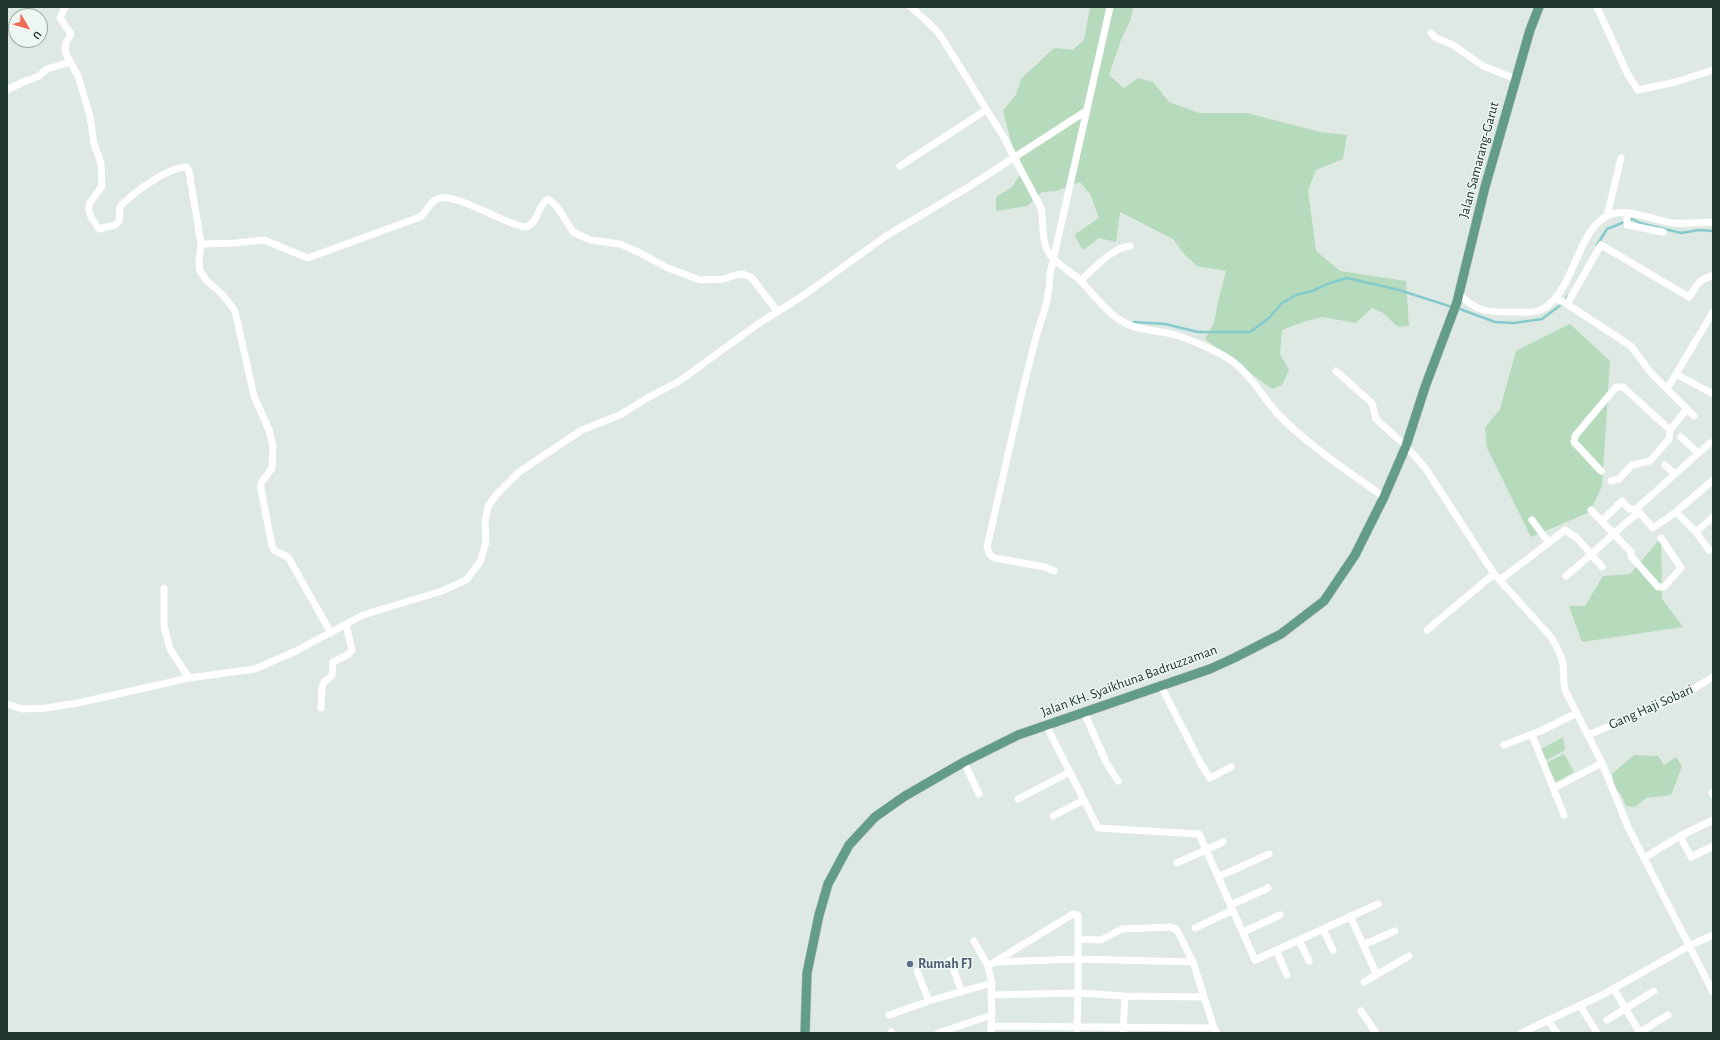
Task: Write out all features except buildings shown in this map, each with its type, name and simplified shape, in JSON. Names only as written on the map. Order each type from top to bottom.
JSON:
[{"type":"main road","name":"Jalan Samarang-Garut","points":[[1450,322],[1458,298],[1485,187],[1516,79],[1539,7]]},
{"type":"main road","name":"Jalan KH. Syaikhuna Badruzzaman","points":[[805,1033],[807,973],[819,915],[828,884],[849,845],[875,817],[905,796],[964,762],[1018,735],[1210,669],[1281,634],[1324,601],[1353,560],[1384,497],[1406,446],[1425,387],[1450,322]]},
{"type":"street","points":[[65,7],[60,18],[71,34],[66,42],[65,52],[78,76],[87,104],[94,144],[101,162],[102,186],[89,204],[89,211],[93,222],[101,229],[115,225],[119,221],[120,207],[130,196],[162,176],[186,167],[189,171],[201,244],[199,262],[200,271],[206,280],[223,295],[235,311],[254,396],[269,430],[273,446],[272,468],[261,483],[272,546],[275,551],[288,557],[331,633]]},
{"type":"street","points":[[911,7],[936,30],[1003,136],[1042,208],[1044,221],[1043,238],[1047,250],[1053,258],[1080,281],[1094,297],[1110,311],[1132,326],[1178,336],[1229,359],[1246,375],[1283,418],[1325,454],[1384,497]]},
{"type":"street","points":[[1054,571],[1045,567],[996,558],[990,554],[987,547],[1022,393],[1036,337],[1046,305],[1050,287],[1050,274],[1053,258],[1110,7]]},
{"type":"street","points":[[1597,7],[1628,75],[1638,90],[1676,82],[1713,70]]},
{"type":"street","points":[[1431,33],[1436,38],[1453,45],[1483,66],[1516,79]]},
{"type":"street","points":[[7,90],[38,76],[47,69],[70,62]]},
{"type":"street","points":[[900,166],[986,110]]},
{"type":"street","points":[[7,704],[22,708],[46,708],[189,678],[255,669],[296,651],[363,615],[442,591],[466,580],[480,562],[486,542],[485,523],[488,506],[498,493],[519,472],[582,430],[620,415],[649,397],[678,382],[886,236],[1014,158],[1086,110]]},
{"type":"street","points":[[1607,216],[1621,158]]},
{"type":"street","points":[[201,244],[264,240],[308,258],[420,217],[425,214],[432,203],[437,199],[456,198],[525,227],[532,223],[537,217],[544,202],[548,200],[558,208],[573,232],[590,240],[620,244],[668,268],[700,280],[724,279],[743,274],[751,277],[778,312]]},
{"type":"street","points":[[1458,298],[1471,306],[1487,312],[1538,311],[1556,299],[1594,228],[1607,216],[1616,214],[1663,232]]},
{"type":"street","points":[[1627,218],[1672,223],[1713,223]]},
{"type":"street","points":[[1567,304],[1601,245],[1689,297],[1700,281],[1713,275]]},
{"type":"street","points":[[1080,281],[1116,251],[1130,246]]},
{"type":"street","points":[[1556,299],[1567,304],[1631,346],[1651,373],[1694,416]]},
{"type":"street","points":[[1670,384],[1713,312]]},
{"type":"street","points":[[1336,371],[1370,401],[1376,419],[1406,446],[1426,469],[1494,574],[1521,606],[1543,627],[1558,649],[1563,666],[1565,690],[1602,763],[1628,827],[1713,992]]},
{"type":"street","points":[[1676,374],[1713,394]]},
{"type":"street","points":[[1601,472],[1574,442],[1575,436],[1616,387],[1623,387],[1670,430]]},
{"type":"street","points":[[1611,481],[1619,479],[1632,465],[1650,461],[1669,439],[1670,430],[1687,409]]},
{"type":"street","points":[[1681,437],[1698,453]]},
{"type":"street","points":[[1566,576],[1592,556],[1613,533],[1710,443]]},
{"type":"street","points":[[1665,464],[1675,474]]},
{"type":"street","points":[[1654,528],[1676,512],[1713,480]]},
{"type":"street","points":[[1591,510],[1632,552],[1631,556],[1658,587],[1664,587],[1681,568],[1654,528],[1637,511],[1629,509],[1622,501],[1602,521]]},
{"type":"street","points":[[1676,512],[1696,532],[1709,550]]},
{"type":"street","points":[[1696,532],[1713,517]]},
{"type":"street","points":[[1532,520],[1549,543]]},
{"type":"street","points":[[1500,580],[1565,530],[1577,538],[1602,568]]},
{"type":"street","points":[[1427,630],[1494,574]]},
{"type":"street","points":[[164,588],[164,626],[170,649],[189,678]]},
{"type":"street","points":[[321,708],[322,687],[324,682],[332,676],[333,662],[349,654],[352,650],[346,625]]},
{"type":"street","name":"Gang Haji Sobari","points":[[1588,735],[1678,698],[1713,677]]},
{"type":"street","points":[[1161,686],[1201,764],[1210,778],[1231,767]]},
{"type":"street","points":[[1084,712],[1104,757],[1118,780]]},
{"type":"street","points":[[1504,745],[1532,735],[1576,712]]},
{"type":"street","points":[[1046,725],[1098,828],[1199,834],[1255,960],[1378,904]]},
{"type":"street","points":[[1532,735],[1564,815]]},
{"type":"street","points":[[964,762],[979,794]]},
{"type":"street","points":[[1554,788],[1602,763]]},
{"type":"street","points":[[1018,799],[1070,772]]},
{"type":"street","points":[[1053,816],[1084,800]]},
{"type":"street","points":[[1644,858],[1680,836],[1713,820]]},
{"type":"street","points":[[1680,836],[1690,857],[1713,846]]},
{"type":"street","points":[[1177,863],[1223,842]]},
{"type":"street","points":[[1218,877],[1268,854]]},
{"type":"street","points":[[1195,928],[1268,888]]},
{"type":"street","points":[[988,966],[1076,913],[1079,917],[1076,1029]]},
{"type":"street","points":[[1243,932],[1280,915]]},
{"type":"street","points":[[1350,916],[1377,975]]},
{"type":"street","points":[[974,941],[988,966],[992,983],[991,1029],[1216,1030],[1193,962],[1180,933],[1170,927],[1122,929],[1101,940],[1078,939]]},
{"type":"street","points":[[1323,929],[1333,950]]},
{"type":"street","points":[[1364,945],[1395,931]]},
{"type":"street","points":[[1526,1032],[1614,989],[1689,946],[1713,936]]},
{"type":"street","points":[[1299,940],[1309,961]]},
{"type":"street","points":[[1276,950],[1287,975]]},
{"type":"street","points":[[1364,982],[1409,956]]},
{"type":"street","points":[[995,962],[1078,959],[1193,962]]},
{"type":"street","points":[[950,960],[962,992]]},
{"type":"street","points":[[917,971],[929,1001]]},
{"type":"street","points":[[889,1015],[929,1001],[992,983]]},
{"type":"street","points":[[1614,989],[1639,1033],[1668,1015]]},
{"type":"street","points":[[1607,1020],[1654,992]]},
{"type":"street","points":[[991,995],[1078,993],[1125,996],[1204,997]]},
{"type":"street","points":[[1123,1030],[1125,996]]},
{"type":"street","points":[[1580,1005],[1595,1032]]},
{"type":"street","points":[[1361,1011],[1376,1033]]},
{"type":"street","points":[[938,1033],[992,1015]]},
{"type":"street","points":[[1548,1020],[1557,1033]]},
{"type":"green space","points":[[1090,7],[1133,7],[1131,19],[1121,40],[1109,75],[1124,88],[1138,78],[1153,82],[1169,102],[1199,113],[1247,113],[1320,132],[1347,135],[1343,159],[1316,170],[1308,191],[1316,251],[1340,271],[1406,281],[1409,326],[1398,327],[1383,313],[1372,308],[1356,323],[1322,317],[1282,330],[1280,354],[1289,370],[1282,385],[1272,389],[1205,339],[1214,323],[1226,271],[1197,266],[1185,255],[1173,239],[1120,212],[1116,242],[1099,238],[1083,250],[1074,235],[1099,218],[1090,194],[1080,182],[1056,191],[1042,192],[1027,206],[996,211],[996,197],[1012,187],[1022,172],[1010,138],[1003,110],[1016,95],[1021,79],[1054,48],[1073,50],[1084,40]]},
{"type":"green space","points":[[1570,324],[1610,361],[1602,486],[1590,512],[1531,537],[1487,448],[1485,428],[1500,409],[1516,351]]},
{"type":"green space","points":[[1661,538],[1662,599],[1683,627],[1582,642],[1569,606],[1585,606],[1603,576],[1630,574]]},
{"type":"green space","points":[[1563,737],[1565,750],[1545,761],[1541,749]]},
{"type":"green space","points":[[1564,754],[1574,772],[1556,782],[1546,763]]},
{"type":"green space","points":[[1634,755],[1658,756],[1664,765],[1676,757],[1682,766],[1671,795],[1646,798],[1635,807],[1626,806],[1622,796],[1615,788],[1612,774]]},
{"type":"waterway","points":[[1597,245],[1607,229],[1632,219],[1640,223],[1681,233],[1699,230],[1713,231]]},
{"type":"waterway","points":[[1134,322],[1165,324],[1198,332],[1250,332],[1269,318],[1282,303],[1296,295],[1312,291],[1330,283],[1347,278],[1399,290],[1452,307]]},
{"type":"waterway","points":[[1457,308],[1495,322],[1514,323],[1542,319],[1562,304],[1568,296]]},
{"type":"place","name":"Rumah FJ","points":[[910,964]]}]
